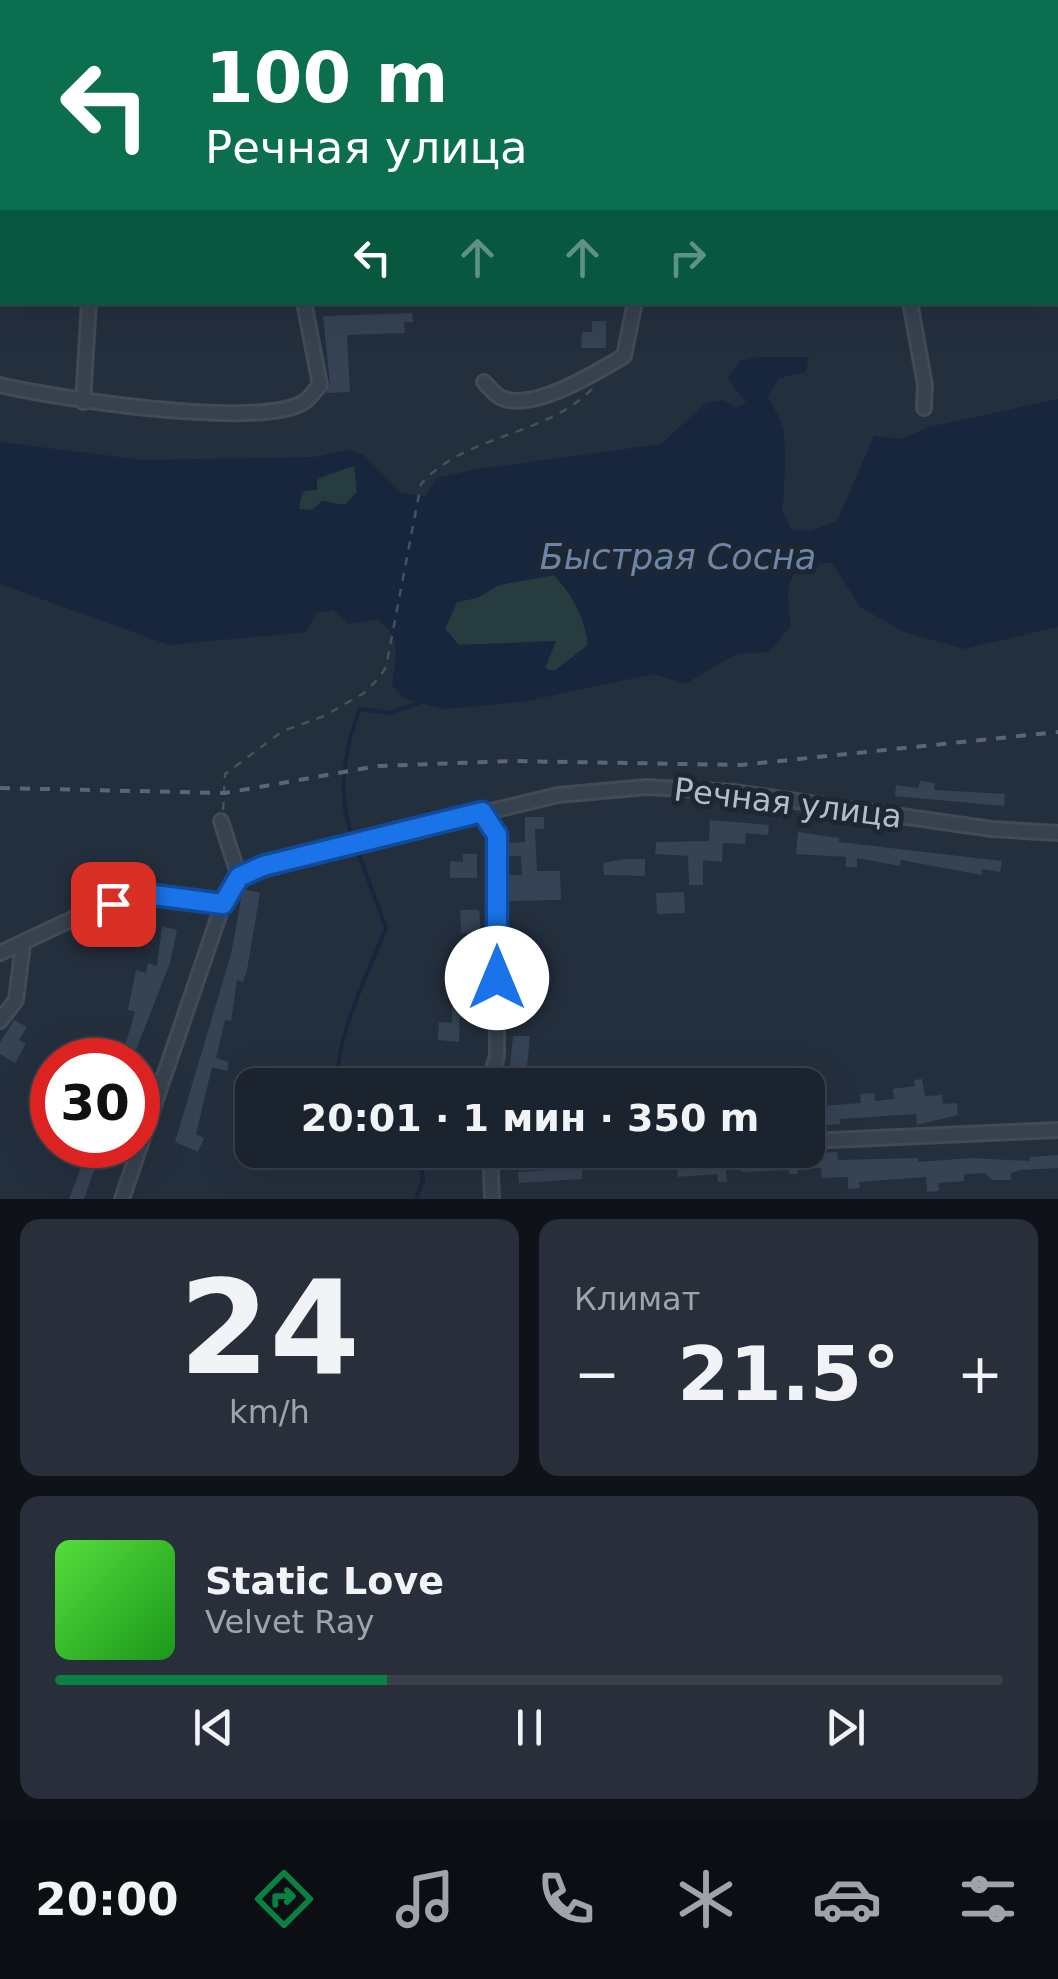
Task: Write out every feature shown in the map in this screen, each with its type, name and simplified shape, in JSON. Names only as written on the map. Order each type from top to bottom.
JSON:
[{"type":"street","points":[[84,402],[89,305]]},
{"type":"street","points":[[0,385],[84,402],[240,412],[302,403],[320,385],[305,305]]},
{"type":"street","points":[[484,382],[502,398],[515,400],[575,386],[624,356],[634,305]]},
{"type":"street","points":[[911,305],[925,385],[924,408]]},
{"type":"street","name":"Речная улица","points":[[239,877],[263,866],[482,812],[558,796],[648,787],[734,792],[992,829],[1058,834]]},
{"type":"street","points":[[482,812],[497,835],[498,1056],[494,1068]]},
{"type":"street","points":[[122,1199],[223,904],[239,877],[221,821]]},
{"type":"street","points":[[0,953],[80,915],[146,894],[223,904]]},
{"type":"street","points":[[0,1021],[16,1000],[23,944]]},
{"type":"street","points":[[825,1140],[1058,1130]]},
{"type":"street","points":[[491,1168],[492,1199]]},
{"type":"path","points":[[221,821],[225,774],[244,756],[283,731],[364,693],[386,666],[421,484],[436,467],[461,452],[506,438],[582,400],[592,389]]},
{"type":"green space","points":[[354,465],[357,492],[345,505],[322,501],[312,510],[298,509],[312,485]]},
{"type":"green space","points":[[554,575],[577,608],[588,646],[554,671],[545,669],[555,641],[459,645],[445,628],[457,602],[477,598],[499,585]]},
{"type":"water","name":"Быстрая Сосна","points":[[809,357],[806,372],[779,378],[768,397],[784,433],[782,511],[792,530],[811,531],[837,521],[874,436],[901,439],[929,427],[1058,399],[1058,627],[964,649],[904,632],[860,607],[832,563],[816,564],[797,572],[792,579],[788,599],[791,626],[769,652],[736,654],[685,684],[654,674],[521,702],[443,709],[405,699],[392,685],[394,640],[377,619],[349,624],[333,610],[316,613],[306,632],[169,645],[0,584],[0,442],[143,460],[314,457],[347,450],[364,455],[402,493],[425,496],[437,478],[472,470],[661,444],[706,403],[723,400],[737,408],[746,402],[727,378],[740,361]],"holes":[[[354,466],[357,492],[345,505],[322,501],[312,510],[299,509],[302,491],[317,490],[317,478]],[[554,575],[577,607],[588,645],[554,671],[545,668],[556,641],[459,645],[445,629],[457,602],[477,598],[499,585]]]},
{"type":"building","points":[[412,313],[413,322],[404,322],[405,333],[347,335],[350,392],[326,393],[330,384],[323,316]]},
{"type":"building","points":[[592,321],[606,321],[606,348],[581,348],[582,332],[592,332]]},
{"type":"building","points":[[920,781],[935,783],[934,790],[1005,794],[1004,806],[895,796],[896,785],[918,788]]},
{"type":"building","points":[[525,817],[544,817],[544,829],[535,829],[537,871],[560,871],[561,900],[507,901],[507,875],[522,875],[521,856],[508,856],[508,843],[525,842]]},
{"type":"building","points":[[710,820],[769,825],[768,835],[746,833],[745,844],[723,843],[722,862],[703,860],[703,885],[689,885],[688,856],[655,854],[656,842],[709,841]]},
{"type":"building","points":[[798,832],[839,838],[839,842],[1002,861],[1000,872],[982,869],[982,875],[901,860],[900,866],[857,858],[857,867],[846,867],[846,857],[796,854]]},
{"type":"building","points":[[463,854],[477,854],[477,878],[450,878],[450,861],[463,862]]},
{"type":"building","points":[[645,859],[645,876],[604,875],[603,863]]},
{"type":"building","points":[[243,889],[260,893],[247,970],[243,982],[237,980],[231,1021],[225,1020],[216,1058],[229,1062],[227,1071],[212,1067],[196,1134],[204,1138],[198,1152],[175,1142],[231,954]]},
{"type":"building","points":[[684,892],[685,913],[657,914],[656,893]]},
{"type":"building","points":[[460,910],[479,910],[487,993],[476,993],[476,1013],[460,1013],[459,1042],[438,1040],[439,1022],[452,1023],[452,983],[469,983],[467,933],[461,933]]},
{"type":"building","points":[[162,926],[177,930],[170,963],[141,1038],[127,1038],[135,1012],[128,1010],[136,970],[146,973],[148,963],[157,966]]},
{"type":"building","points":[[14,1020],[27,1027],[19,1040],[26,1044],[15,1063],[0,1054],[0,1043]]},
{"type":"building","points":[[513,1036],[530,1036],[527,1068],[510,1068]]},
{"type":"building","points":[[922,1079],[925,1096],[942,1095],[943,1104],[957,1103],[958,1115],[917,1125],[916,1114],[840,1119],[840,1124],[827,1125],[825,1106],[861,1103],[860,1094],[874,1093],[875,1101],[894,1099],[893,1089],[915,1086],[914,1080]]},
{"type":"building","points":[[837,1152],[838,1160],[918,1158],[918,1162],[971,1158],[1030,1161],[1030,1157],[1058,1155],[1058,1168],[1021,1170],[1011,1173],[1011,1180],[992,1180],[985,1173],[964,1174],[964,1181],[938,1183],[939,1191],[927,1192],[926,1177],[859,1182],[860,1188],[848,1189],[848,1177],[822,1178],[825,1153]]},
{"type":"building","points":[[81,1168],[95,1168],[84,1199],[69,1199]]},
{"type":"building","points":[[582,1168],[582,1179],[519,1183],[518,1172]]},
{"type":"building","points":[[677,1168],[726,1168],[727,1182],[718,1182],[717,1174],[678,1177]]},
{"type":"building","points":[[742,1168],[821,1168],[797,1169],[798,1174],[789,1174],[789,1170],[742,1172]]},
{"type":"waterway","points":[[354,840],[345,809],[344,774],[360,709],[389,713],[419,703],[419,698]]},
{"type":"waterway","points":[[338,1068],[346,1028],[386,928],[357,849]]},
{"type":"waterway","points":[[416,1199],[423,1180],[422,1168]]},
{"type":"railway","points":[[0,788],[225,793],[378,766],[511,761],[741,765],[1058,732]]},
{"type":"route","points":[[113,904],[146,894],[223,904],[239,877],[263,866],[482,812],[497,835],[497,978]]}]
